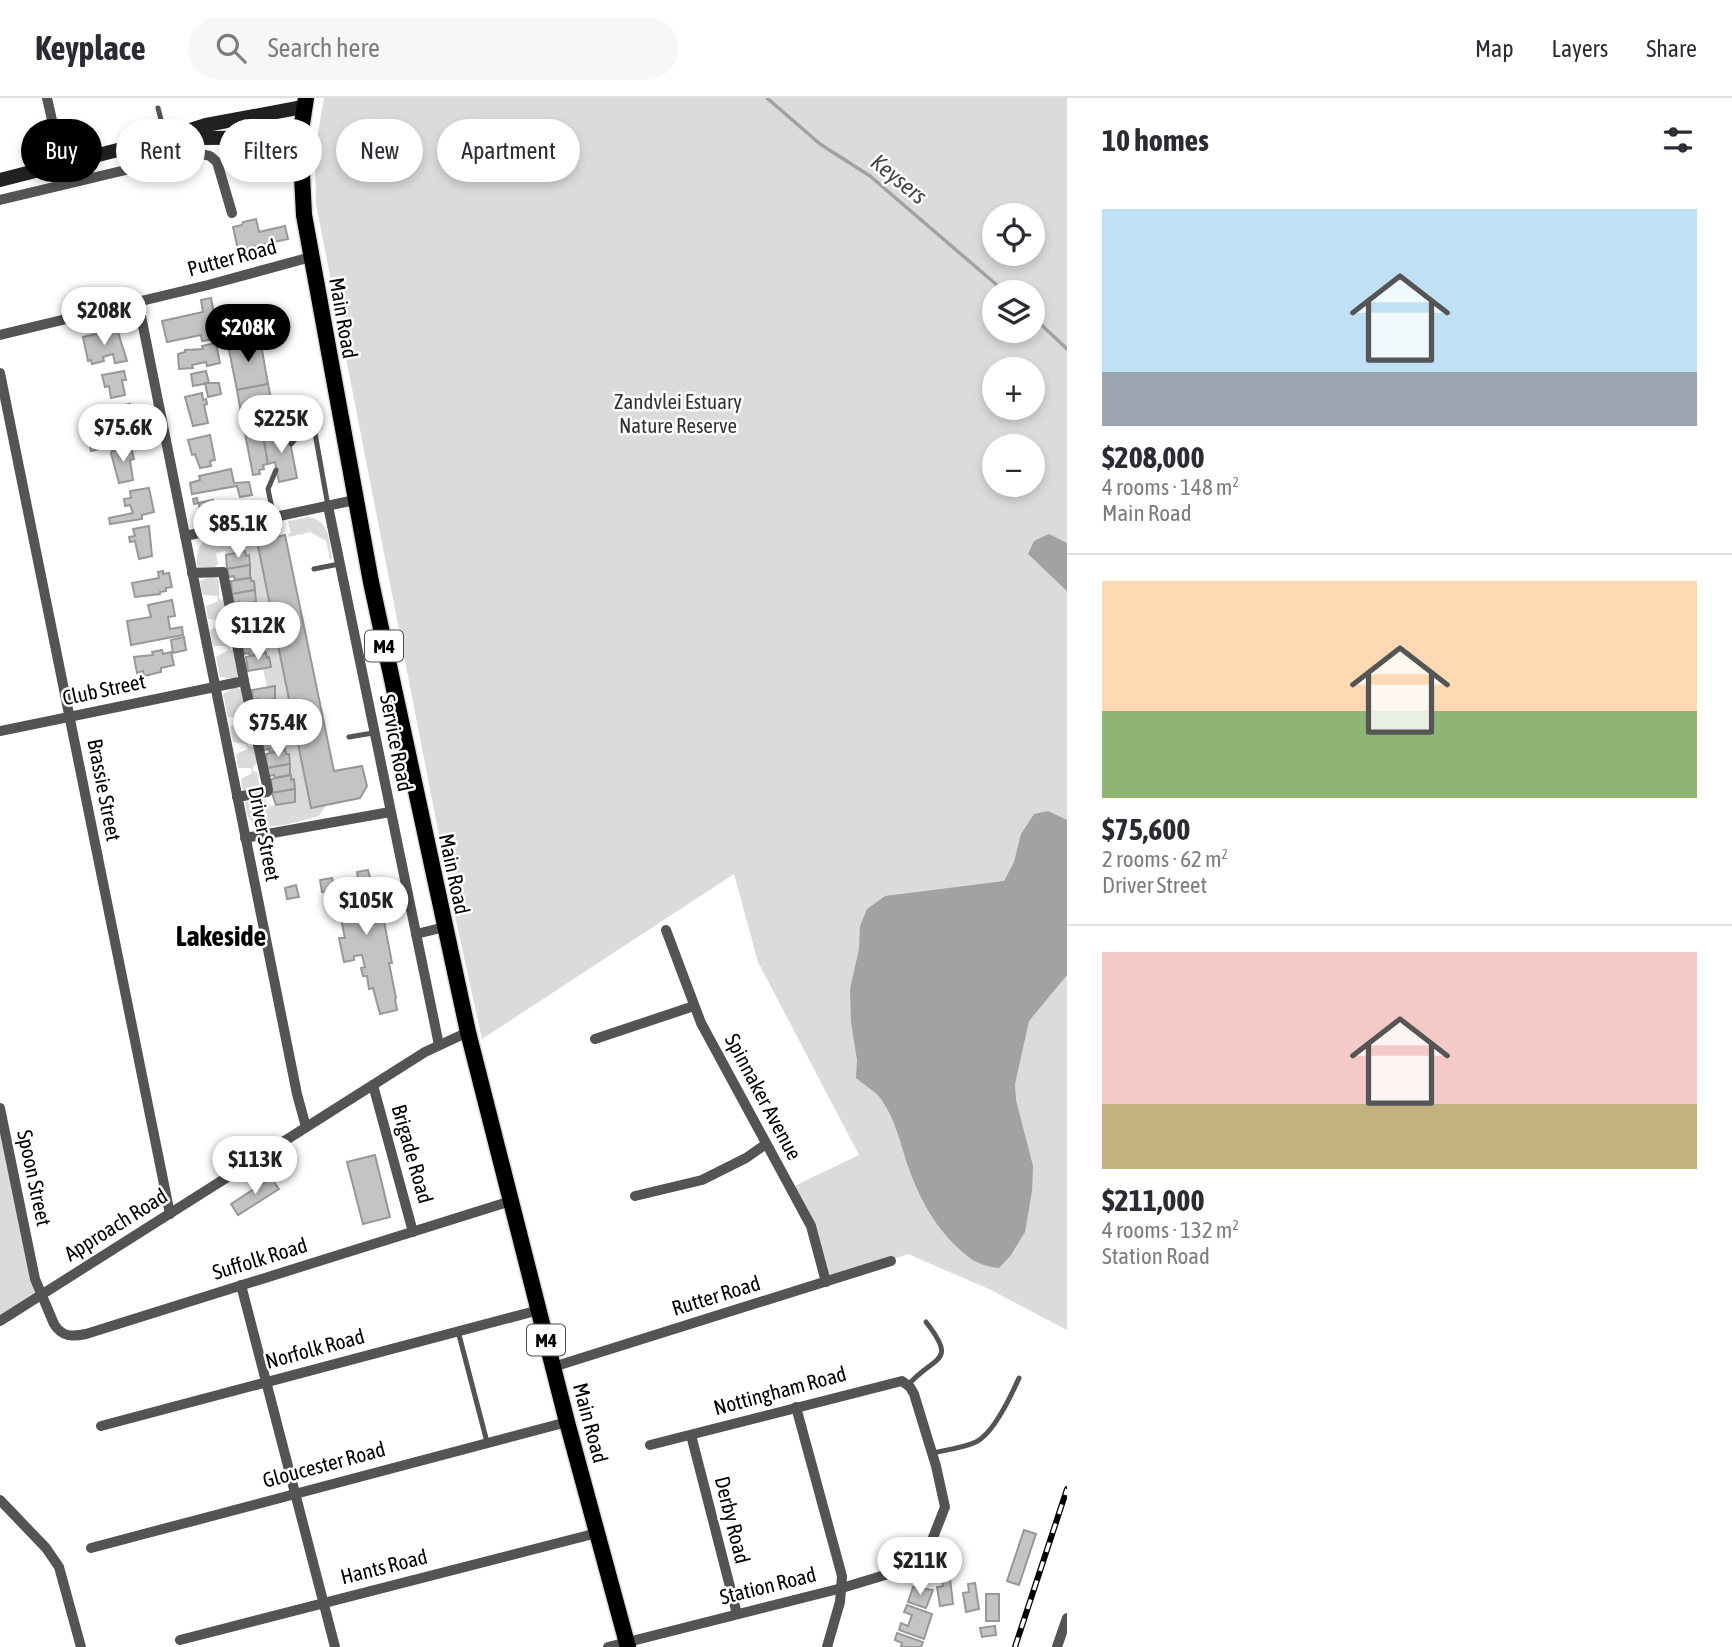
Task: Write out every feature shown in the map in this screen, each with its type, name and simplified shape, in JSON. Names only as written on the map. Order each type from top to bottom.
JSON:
[{"type":"main road","points":[[205,126],[305,103]]},
{"type":"main road","points":[[0,180],[21,175]]},
{"type":"main road","name":"Main Road","points":[[302,182],[304,215],[355,500],[444,928],[538,1310],[627,1644]]},
{"type":"street","points":[[47,98],[52,119]]},
{"type":"street","points":[[205,155],[217,162],[232,213]]},
{"type":"street","points":[[0,200],[116,172]]},
{"type":"street","name":"Putter Road","points":[[0,335],[311,257]]},
{"type":"street","name":"Driver Street","points":[[138,301],[297,1094],[306,1127]]},
{"type":"street","name":"Brassie Street","points":[[0,373],[170,1214]]},
{"type":"street","points":[[185,537],[355,500]]},
{"type":"street","name":"Service Road","points":[[328,506],[342,563],[373,733],[439,1045]]},
{"type":"street","points":[[192,573],[224,573],[239,682],[268,789],[267,792],[237,797]]},
{"type":"street","name":"Club Street","points":[[0,731],[239,682]]},
{"type":"street","points":[[246,838],[390,812]]},
{"type":"street","points":[[416,934],[444,928]]},
{"type":"street","name":"Spinnaker Avenue","points":[[666,930],[701,1023],[811,1226],[826,1282]]},
{"type":"street","points":[[595,1038],[694,1006]]},
{"type":"street","name":"Approach Road","points":[[0,1321],[373,1085],[439,1045],[468,1032]]},
{"type":"street","name":"Brigade Road","points":[[373,1085],[414,1232]]},
{"type":"street","name":"Spoon Street","points":[[0,1108],[35,1279],[43,1294]]},
{"type":"street","points":[[635,1196],[702,1180],[746,1158],[766,1144]]},
{"type":"street","name":"Suffolk Road","points":[[43,1294],[58,1331],[67,1336],[76,1336],[511,1201]]},
{"type":"street","name":"Rutter Road","points":[[553,1367],[891,1261]]},
{"type":"street","points":[[241,1285],[335,1647]]},
{"type":"street","name":"Norfolk Road","points":[[101,1426],[538,1310]]},
{"type":"street","name":"Nottingham Road","points":[[650,1445],[899,1381],[911,1389]]},
{"type":"street","points":[[911,1389],[932,1453],[945,1507],[921,1561]]},
{"type":"street","points":[[796,1407],[840,1566],[842,1588],[827,1647]]},
{"type":"street","name":"Gloucester Road","points":[[91,1548],[567,1422]]},
{"type":"street","name":"Derby Road","points":[[691,1435],[737,1614]]},
{"type":"street","points":[[0,1500],[41,1542],[59,1567],[81,1647]]},
{"type":"street","name":"Hants Road","points":[[180,1640],[597,1533]]},
{"type":"street","name":"Station Road","points":[[608,1647],[842,1588],[921,1561]]},
{"type":"street","points":[[1057,1647],[1067,1618]]},
{"type":"lane","points":[[158,108],[163,119]]},
{"type":"lane","name":"Service Road","points":[[310,405],[328,506]]},
{"type":"lane","points":[[291,444],[313,425]]},
{"type":"lane","points":[[274,518],[268,489],[276,470]]},
{"type":"lane","points":[[314,569],[342,563]]},
{"type":"lane","points":[[349,737],[373,733]]},
{"type":"lane","points":[[911,1389],[923,1369],[938,1359],[943,1351],[942,1343],[926,1322]]},
{"type":"lane","points":[[458,1331],[487,1443]]},
{"type":"lane","points":[[932,1453],[975,1443],[982,1437],[1000,1414],[1019,1378]]},
{"type":"lane","points":[[921,1561],[943,1563]]},
{"type":"green space","name":"Zandvlei Estuary Nature Reserve","points":[[324,98],[1067,98],[1067,1330],[991,1290],[908,1254],[826,1282],[811,1226],[790,1188],[859,1155],[758,962],[734,874],[482,1039],[453,907],[316,204],[316,182],[322,182],[320,119]]},
{"type":"green space","points":[[309,517],[325,527],[332,558],[330,560],[326,541],[310,532],[289,537],[288,534],[291,533],[288,521]]},
{"type":"green space","points":[[255,527],[311,807],[326,805],[319,816],[271,826],[254,823],[248,816],[245,802],[262,797],[271,806],[295,801],[274,696],[275,686],[267,687],[263,669],[270,667],[245,551],[226,555],[225,551],[216,553],[218,564],[214,568],[198,569],[197,556],[199,547],[213,536]]},
{"type":"green space","points":[[213,576],[219,580],[219,599],[224,600],[227,616],[223,620],[229,625],[233,641],[228,645],[230,650],[234,650],[239,674],[234,679],[220,677],[216,657],[228,650],[227,646],[213,646],[210,630],[223,624],[222,621],[208,619],[206,606],[218,601],[217,596],[203,595],[200,581]]},
{"type":"green space","points":[[235,687],[245,692],[243,721],[252,725],[253,739],[247,742],[248,746],[255,747],[259,762],[253,767],[253,771],[257,772],[260,788],[243,794],[241,779],[252,773],[251,768],[238,768],[236,754],[248,749],[246,744],[233,742],[230,727],[242,722],[241,717],[228,717],[223,694]]},
{"type":"green space","points":[[0,1108],[43,1294],[0,1321]]},
{"type":"shaded area","points":[[1049,534],[1067,543],[1067,591],[1028,554],[1034,541]]},
{"type":"shaded area","points":[[1048,811],[1067,820],[1067,975],[1029,1021],[1015,1084],[1016,1100],[1033,1166],[1032,1191],[1025,1232],[1011,1255],[999,1268],[979,1263],[969,1257],[944,1234],[918,1190],[889,1112],[879,1096],[856,1078],[857,1060],[851,1022],[850,989],[859,949],[860,926],[867,909],[885,896],[1004,881],[1014,862],[1021,834],[1034,814]]},
{"type":"building","points":[[256,219],[259,232],[285,226],[288,239],[238,250],[233,227]]},
{"type":"building","points":[[211,298],[219,338],[202,341],[201,335],[167,342],[162,321],[203,312],[201,300]]},
{"type":"building","points":[[117,329],[127,361],[115,363],[113,354],[103,357],[104,361],[92,364],[91,360],[88,361],[83,337]]},
{"type":"building","points":[[260,339],[268,384],[237,390],[228,345]]},
{"type":"building","points":[[216,343],[220,363],[207,366],[206,362],[192,365],[193,368],[179,369],[178,354],[185,350],[203,349],[202,346]]},
{"type":"building","points":[[124,371],[126,380],[122,380],[125,395],[111,398],[109,386],[105,387],[102,375]]},
{"type":"building","points":[[206,371],[209,383],[193,386],[191,374]]},
{"type":"building","points":[[205,383],[219,383],[221,394],[208,397]]},
{"type":"building","points":[[268,384],[274,412],[242,418],[237,390]]},
{"type":"building","points":[[202,393],[207,404],[204,405],[208,423],[193,426],[185,397]]},
{"type":"building","points":[[130,404],[134,441],[91,451],[89,440],[119,436],[116,425],[110,426],[108,416],[115,414],[114,407]]},
{"type":"building","points":[[277,412],[281,432],[263,435],[268,464],[259,470],[260,474],[253,475],[242,418]]},
{"type":"building","points":[[288,431],[297,478],[279,482],[275,462],[268,464],[263,435]]},
{"type":"building","points":[[210,435],[215,460],[210,461],[211,466],[200,468],[195,454],[192,455],[188,440]]},
{"type":"building","points":[[131,447],[134,459],[130,460],[133,480],[119,483],[111,453]]},
{"type":"building","points":[[231,469],[234,483],[249,482],[252,495],[240,497],[237,486],[192,494],[190,483],[200,480],[199,476]]},
{"type":"building","points":[[149,488],[154,512],[142,515],[142,519],[110,524],[109,518],[133,513],[130,505],[125,506],[124,499],[131,498],[130,491]]},
{"type":"building","points":[[197,498],[198,503],[213,500],[215,509],[200,512],[199,503],[194,504],[193,499]]},
{"type":"building","points":[[149,526],[152,556],[139,559],[135,541],[130,542],[129,537],[135,536],[133,529]]},
{"type":"building","points":[[285,535],[334,771],[362,766],[367,786],[360,798],[311,808],[257,541]]},
{"type":"building","points":[[245,551],[246,556],[249,555],[250,565],[227,569],[226,555]]},
{"type":"building","points":[[250,565],[250,578],[235,580],[234,576],[229,577],[227,569]]},
{"type":"building","points":[[163,571],[163,574],[169,573],[172,587],[166,588],[166,591],[160,594],[135,597],[132,583],[159,578],[158,572]]},
{"type":"building","points":[[251,578],[255,590],[232,594],[231,581]]},
{"type":"building","points":[[255,590],[256,602],[240,605],[239,602],[234,603],[232,594]]},
{"type":"building","points":[[172,600],[175,616],[168,617],[170,629],[182,627],[183,635],[131,645],[127,621],[151,617],[148,605]]},
{"type":"building","points":[[256,602],[261,616],[238,620],[236,606]]},
{"type":"building","points":[[261,616],[261,628],[245,632],[244,627],[239,628],[238,620]]},
{"type":"building","points":[[261,628],[266,642],[243,646],[241,632]]},
{"type":"building","points":[[184,637],[186,650],[173,653],[171,640]]},
{"type":"building","points":[[266,642],[265,653],[250,656],[249,653],[244,654],[243,646]]},
{"type":"building","points":[[162,650],[163,654],[171,652],[174,665],[144,676],[143,671],[137,673],[134,657],[153,655],[152,652]]},
{"type":"building","points":[[266,653],[271,667],[248,671],[246,657]]},
{"type":"building","points":[[275,686],[275,699],[259,702],[259,699],[253,700],[252,690]]},
{"type":"building","points":[[275,699],[280,713],[257,717],[255,703]]},
{"type":"building","points":[[280,713],[280,724],[264,727],[264,724],[259,725],[257,717]]},
{"type":"building","points":[[280,724],[281,728],[284,728],[285,738],[262,742],[261,728]]},
{"type":"building","points":[[285,738],[285,750],[270,753],[269,749],[264,750],[262,742]]},
{"type":"building","points":[[285,750],[286,754],[289,754],[290,764],[267,768],[266,754]]},
{"type":"building","points":[[290,764],[290,775],[275,778],[274,775],[269,776],[267,768]]},
{"type":"building","points":[[291,775],[295,789],[272,793],[271,779]]},
{"type":"building","points":[[295,789],[295,802],[276,805],[272,793]]},
{"type":"building","points":[[368,870],[380,917],[383,916],[397,1010],[380,1014],[373,988],[369,989],[367,976],[363,976],[361,968],[365,967],[362,955],[344,962],[339,938],[345,938],[335,890],[359,884],[357,872]]},
{"type":"building","points":[[332,878],[335,890],[322,892],[320,880]]},
{"type":"building","points":[[296,885],[299,897],[287,899],[285,888]]},
{"type":"building","points":[[375,1155],[390,1217],[363,1224],[347,1162]]},
{"type":"building","points":[[271,1178],[279,1189],[238,1215],[231,1204]]},
{"type":"building","points":[[1024,1530],[1036,1534],[1019,1585],[1007,1581]]},
{"type":"building","points":[[950,1578],[953,1604],[940,1606],[937,1587],[943,1586],[942,1579]]},
{"type":"building","points":[[975,1583],[979,1609],[966,1612],[963,1593],[969,1592],[968,1584]]},
{"type":"building","points":[[913,1587],[933,1590],[926,1608],[908,1602]]},
{"type":"building","points":[[986,1594],[999,1594],[999,1621],[986,1621]]},
{"type":"building","points":[[907,1605],[932,1614],[924,1639],[899,1630],[901,1623],[908,1626],[912,1615],[904,1612]]},
{"type":"building","points":[[995,1626],[996,1635],[982,1637],[980,1628]]},
{"type":"building","points":[[897,1633],[923,1642],[921,1647],[901,1647],[902,1643],[895,1640]]},
{"type":"waterway","name":"Keysers","points":[[767,98],[820,144],[870,176],[991,280]]},
{"type":"waterway","name":"Keysers","points":[[1045,328],[1067,349]]},
{"type":"railway","points":[[1015,1647],[1067,1489]]},
{"type":"district","name":"Lakeside","points":[[221,936]]}]
